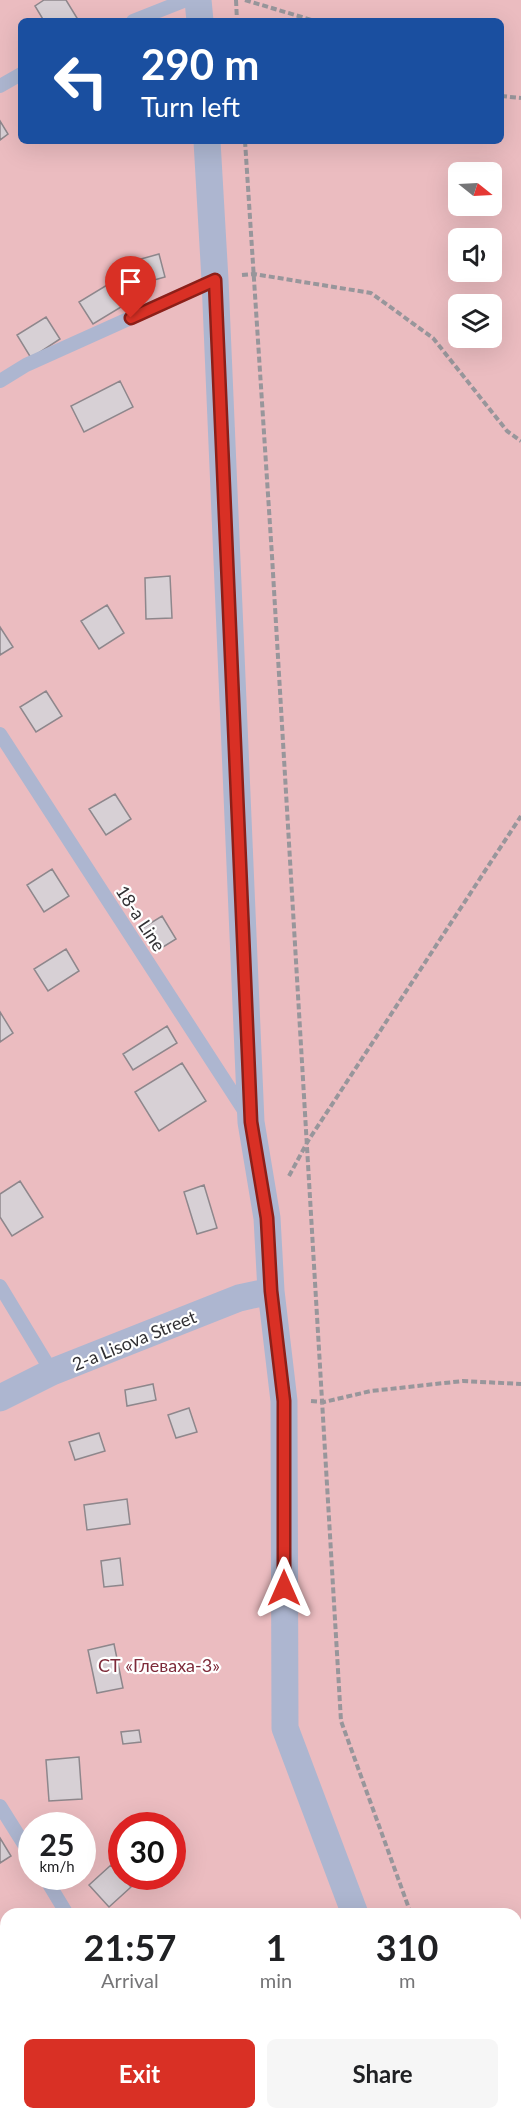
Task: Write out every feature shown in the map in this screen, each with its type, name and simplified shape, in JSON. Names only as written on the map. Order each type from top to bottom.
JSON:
[{"type":"street","points":[[198,0],[200,18]]},
{"type":"street","points":[[207,144],[251,1122],[267,1218],[271,1291],[284,1401],[285,1728],[353,1908]]},
{"type":"street","name":"2-a Lisova Street","points":[[0,1398],[52,1372],[239,1298],[271,1291]]},
{"type":"lane","points":[[141,18],[186,0]]},
{"type":"lane","points":[[0,86],[18,76]]},
{"type":"lane","points":[[0,381],[26,365],[215,280]]},
{"type":"lane","name":"18-a Line","points":[[0,734],[251,1122]]},
{"type":"lane","points":[[0,1286],[52,1372]]},
{"type":"lane","points":[[0,1806],[18,1835]]},
{"type":"lane","points":[[52,1890],[63,1908]]},
{"type":"path","points":[[236,0],[237,18]]},
{"type":"path","points":[[245,0],[305,18]]},
{"type":"path","points":[[504,96],[521,98]]},
{"type":"path","points":[[245,144],[324,1402],[341,1721],[409,1908]]},
{"type":"path","points":[[215,280],[254,274],[371,293],[433,338],[507,431],[521,441]]},
{"type":"path","points":[[287,1180],[308,1141],[521,816]]},
{"type":"path","points":[[284,1401],[324,1402],[371,1391],[463,1381],[521,1384]]},
{"type":"green space","name":"СТ «Глеваха-3»","points":[[0,0],[521,0],[521,1908],[0,1908]]},
{"type":"building","points":[[44,0],[66,0],[77,18],[42,18],[35,6]]},
{"type":"building","points":[[0,121],[8,134],[0,140]]},
{"type":"building","points":[[159,254],[165,277],[136,285],[130,262]]},
{"type":"building","points":[[112,282],[126,304],[93,324],[79,302]]},
{"type":"building","points":[[46,317],[60,339],[31,358],[17,335]]},
{"type":"building","points":[[120,381],[133,407],[84,432],[71,406]]},
{"type":"building","points":[[170,576],[172,618],[146,619],[145,578]]},
{"type":"building","points":[[107,605],[124,633],[99,649],[81,621]]},
{"type":"building","points":[[0,627],[13,647],[0,655]]},
{"type":"building","points":[[46,691],[62,716],[36,732],[20,707]]},
{"type":"building","points":[[115,794],[131,819],[106,835],[89,809]]},
{"type":"building","points":[[52,869],[69,896],[44,912],[27,885]]},
{"type":"building","points":[[162,916],[176,939],[155,952],[141,929]]},
{"type":"building","points":[[66,949],[79,971],[48,991],[34,969]]},
{"type":"building","points":[[0,1012],[13,1033],[0,1042]]},
{"type":"building","points":[[167,1026],[177,1043],[133,1070],[123,1054]]},
{"type":"building","points":[[182,1063],[206,1101],[159,1131],[135,1092]]},
{"type":"building","points":[[20,1181],[43,1217],[12,1236],[0,1217],[0,1194]]},
{"type":"building","points":[[204,1185],[217,1228],[197,1234],[184,1192]]},
{"type":"building","points":[[153,1384],[156,1400],[127,1406],[125,1390]]},
{"type":"building","points":[[189,1408],[197,1432],[176,1438],[168,1415]]},
{"type":"building","points":[[99,1433],[105,1451],[75,1460],[69,1442]]},
{"type":"building","points":[[127,1499],[130,1524],[87,1530],[84,1505]]},
{"type":"building","points":[[120,1558],[123,1585],[104,1587],[101,1561]]},
{"type":"building","points":[[114,1644],[123,1688],[97,1693],[88,1650]]},
{"type":"building","points":[[139,1730],[141,1742],[123,1744],[121,1732]]},
{"type":"building","points":[[79,1757],[82,1799],[49,1801],[46,1760]]},
{"type":"building","points":[[0,1838],[11,1856],[0,1863]]},
{"type":"building","points":[[108,1868],[108,1890],[128,1890],[109,1907],[94,1890],[96,1890],[96,1879]]},
{"type":"route","points":[[131,318],[215,280],[251,1122],[267,1218],[271,1291],[284,1401],[284,1588]]}]
